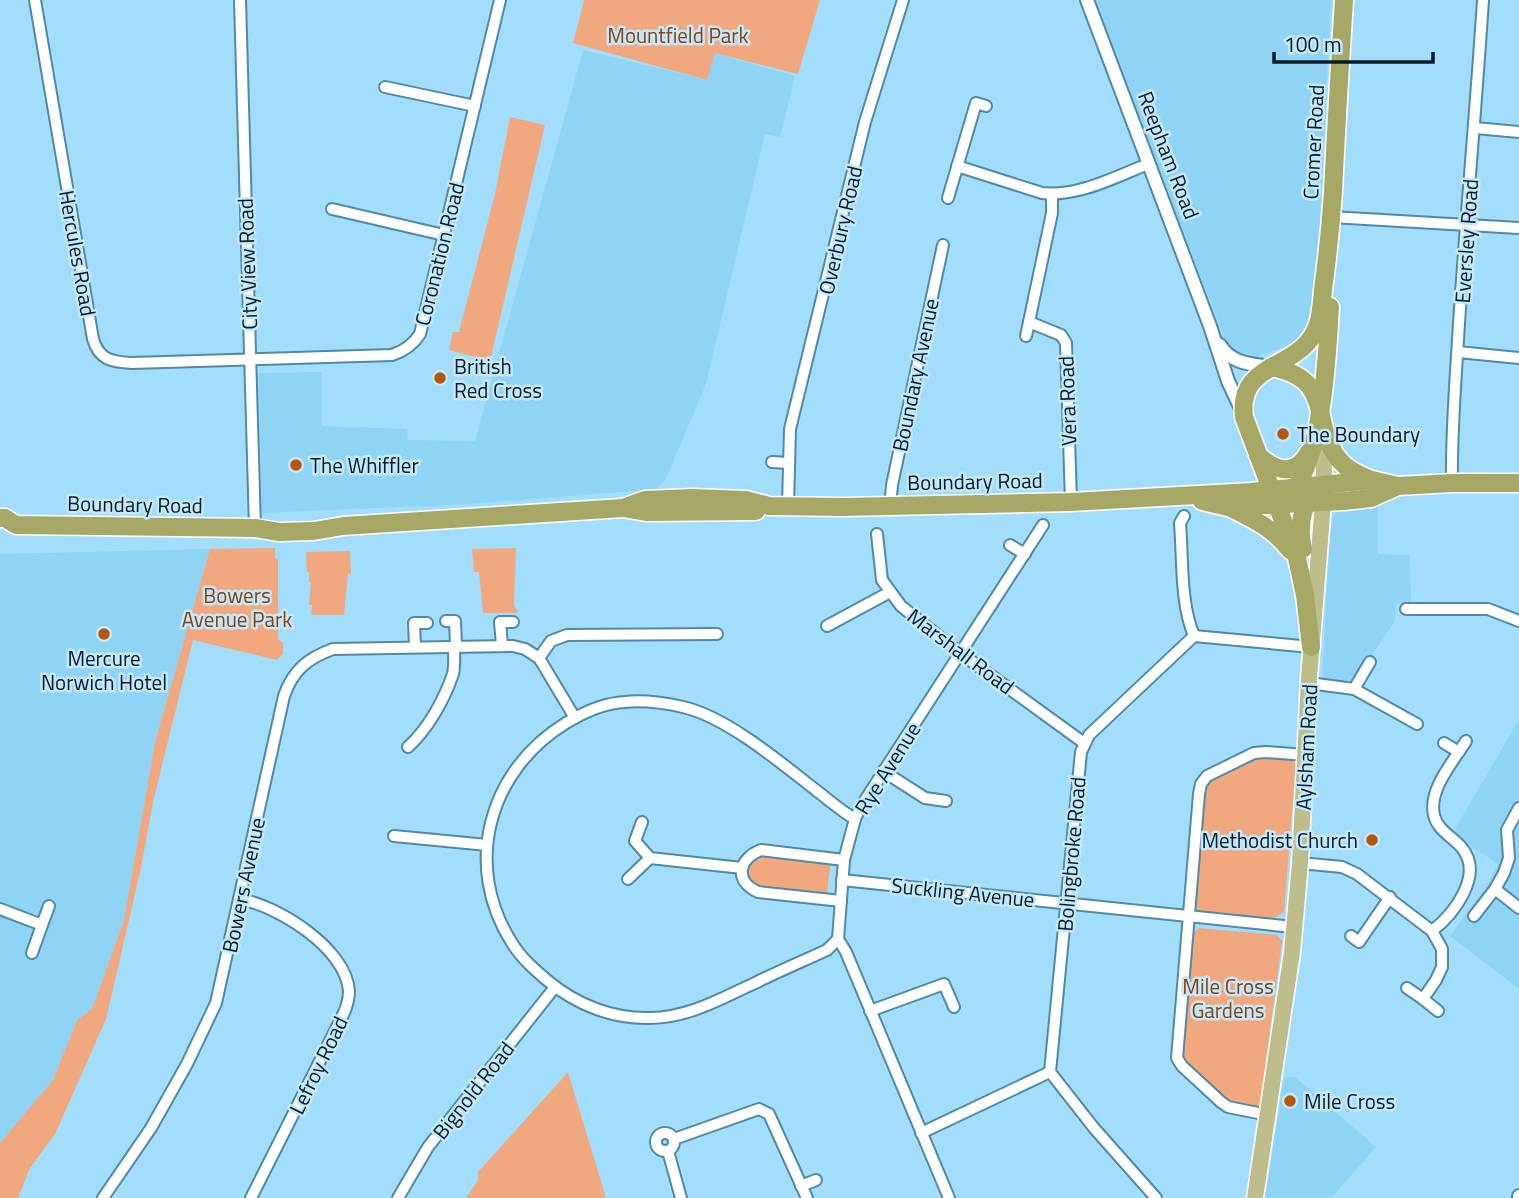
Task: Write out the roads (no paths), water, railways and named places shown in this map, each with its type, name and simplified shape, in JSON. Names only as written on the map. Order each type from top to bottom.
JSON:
[{"type":"highway","name":"Cromer Road","points":[[1271,367],[1296,355],[1311,341],[1320,318],[1329,244],[1344,0]]},
{"type":"highway","name":"Cromer Road","points":[[1303,495],[1304,474],[1319,438],[1320,405],[1325,381],[1331,294],[1329,244]]},
{"type":"highway","name":"Reepham Road","points":[[1271,367],[1285,370],[1304,380],[1320,405]]},
{"type":"highway","points":[[1244,416],[1242,402],[1246,388],[1259,374],[1271,367]]},
{"type":"highway","name":"Reepham Road","points":[[1244,416],[1258,455],[1303,495],[1297,558],[1305,595]]},
{"type":"highway","points":[[1258,455],[1276,468],[1295,468],[1304,461],[1319,438],[1341,463],[1359,475],[1398,486]]},
{"type":"highway","name":"Boundary Road","points":[[1182,497],[1244,482],[1251,477],[1257,466],[1258,455]]},
{"type":"highway","points":[[1303,495],[1372,480]]},
{"type":"highway","points":[[1303,495],[1452,483],[1519,483]]},
{"type":"highway","points":[[1303,495],[1300,529],[1306,567],[1305,595],[1311,647]]},
{"type":"highway","name":"Boundary Road","points":[[1182,497],[1228,506],[1303,495]]},
{"type":"highway","name":"Boundary Road","points":[[5,525],[255,528],[292,532],[343,526],[623,508],[645,500],[692,498],[746,500],[778,506],[890,506],[1303,495]]},
{"type":"highway","points":[[1228,506],[1267,526],[1297,558]]},
{"type":"main road","name":"Cromer Road","points":[[1303,495],[1319,438]]},
{"type":"main road","name":"Aylsham Road","points":[[1255,1198],[1288,982],[1300,863],[1311,647],[1303,495]]},
{"type":"street","name":"Hercules Road","points":[[35,0],[96,349],[103,357],[113,362],[250,359]]},
{"type":"street","name":"City View Road","points":[[240,0],[255,528]]},
{"type":"street","name":"Coronation Road","points":[[250,359],[392,355],[408,348],[420,334],[500,0]]},
{"type":"street","name":"Overbury Road","points":[[778,506],[788,463],[790,429],[865,122],[903,0]]},
{"type":"street","name":"Reepham Road","points":[[1087,0],[1210,326],[1228,381],[1244,416]]},
{"type":"street","name":"Eversley Road","points":[[1452,483],[1466,224],[1483,0]]},
{"type":"street","points":[[385,87],[475,106]]},
{"type":"street","points":[[948,198],[976,103]]},
{"type":"street","points":[[1475,128],[1519,132]]},
{"type":"street","points":[[957,166],[1052,194],[1090,186],[1148,164]]},
{"type":"street","points":[[1026,336],[1052,213],[1052,194]]},
{"type":"street","points":[[332,209],[444,235]]},
{"type":"street","points":[[1331,217],[1519,228]]},
{"type":"street","name":"Boundary Avenue","points":[[890,506],[891,485],[943,245]]},
{"type":"street","name":"Vera Road","points":[[1029,322],[1061,335],[1066,344],[1071,502]]},
{"type":"street","name":"Reepham Road","points":[[1210,326],[1225,354],[1241,362],[1271,367]]},
{"type":"street","points":[[1458,352],[1519,358]]},
{"type":"street","points":[[772,462],[788,463]]},
{"type":"street","points":[[1184,516],[1180,523],[1186,602],[1189,625],[1194,636]]},
{"type":"street","name":"Rye Avenue","points":[[838,939],[844,860],[855,819],[883,771],[1043,525]]},
{"type":"street","name":"Marshall Road","points":[[877,534],[882,580],[901,606],[960,653],[1084,743]]},
{"type":"street","points":[[1010,545],[1025,554]]},
{"type":"street","points":[[827,626],[890,592]]},
{"type":"street","points":[[1406,609],[1488,609],[1519,621]]},
{"type":"street","points":[[408,747],[420,736],[429,722],[453,673],[456,621]]},
{"type":"street","points":[[401,623],[427,622]]},
{"type":"street","points":[[502,645],[496,622],[513,622]]},
{"type":"street","points":[[414,623],[415,646]]},
{"type":"street","points":[[575,718],[539,658],[551,641],[567,635],[717,634]]},
{"type":"street","points":[[1084,743],[1099,725],[1194,636],[1311,647]]},
{"type":"street","name":"Bowers Avenue","points":[[103,1198],[151,1128],[187,1064],[216,1003],[284,696],[292,676],[306,662],[333,649],[502,645],[525,649],[539,658]]},
{"type":"street","points":[[1354,688],[1370,662]]},
{"type":"street","points":[[1309,683],[1354,688],[1418,724]]},
{"type":"street","points":[[855,819],[786,766],[715,719],[686,707],[643,701],[624,702],[590,711],[549,734],[525,756],[511,774],[496,806],[488,845],[489,886],[498,914],[512,943],[530,966],[572,999],[594,1009],[627,1017],[651,1018],[692,1011],[827,950],[838,939],[846,952],[949,1198]]},
{"type":"street","points":[[1432,931],[1451,913],[1466,887],[1470,873],[1469,859],[1461,846],[1440,828],[1434,816],[1433,800],[1437,788],[1466,741]]},
{"type":"street","name":"Bolingbroke Road","points":[[1050,1072],[1084,743]]},
{"type":"street","points":[[1444,743],[1459,752]]},
{"type":"street","points":[[1268,1115],[1228,1107],[1182,1066],[1177,1058],[1201,784],[1207,776],[1254,753],[1306,755]]},
{"type":"street","points":[[883,771],[925,798],[946,801]]},
{"type":"street","points":[[1474,916],[1495,889],[1509,858],[1507,830],[1519,808]]},
{"type":"street","points":[[642,822],[635,841],[650,858],[742,868]]},
{"type":"street","points":[[394,836],[488,845]]},
{"type":"street","points":[[841,901],[758,892],[749,888],[743,880],[742,868],[751,854],[761,850],[844,860]]},
{"type":"street","points":[[628,879],[650,858]]},
{"type":"street","points":[[1300,863],[1342,867],[1357,874],[1432,931],[1443,954],[1442,967],[1423,999]]},
{"type":"street","name":"Suckling Avenue","points":[[842,880],[1293,927]]},
{"type":"street","points":[[1495,889],[1519,908]]},
{"type":"street","points":[[1369,949],[1355,939],[1390,897]]},
{"type":"street","name":"Lefroy Road","points":[[239,899],[265,906],[313,935],[341,966],[349,989],[348,1004],[342,1017],[251,1198]]},
{"type":"street","points":[[33,953],[49,906]]},
{"type":"street","points":[[0,909],[43,925]]},
{"type":"street","points":[[870,1011],[944,984],[954,1007]]},
{"type":"street","name":"Bignold Road","points":[[398,1198],[428,1147],[555,987]]},
{"type":"street","points":[[1407,988],[1438,1011]]},
{"type":"street","points":[[921,1133],[1050,1072],[1094,1128],[1156,1198]]},
{"type":"street","points":[[674,1139],[759,1109],[765,1110],[807,1198]]},
{"type":"street","points":[[661,1133],[670,1133],[674,1139],[673,1147],[668,1151],[656,1147],[655,1139],[661,1133]]},
{"type":"street","points":[[668,1151],[681,1198]]},
{"type":"street","points":[[802,1186],[816,1180]]},
{"type":"place","name":"British Red Cross","points":[[440,378]]},
{"type":"place","name":"The Boundary","points":[[1283,434]]},
{"type":"place","name":"The Whiffler","points":[[296,465]]},
{"type":"place","name":"Mercure Norwich Hotel","points":[[104,634]]},
{"type":"place","name":"Methodist Church","points":[[1372,840]]},
{"type":"place","name":"Mile Cross","points":[[1290,1101]]},
{"type":"park label","name":"Mountfield Park","points":[[678,35]]},
{"type":"park label","name":"Bowers Avenue Park","points":[[237,607]]},
{"type":"park label","name":"Mile Cross Gardens","points":[[1228,998]]}]
